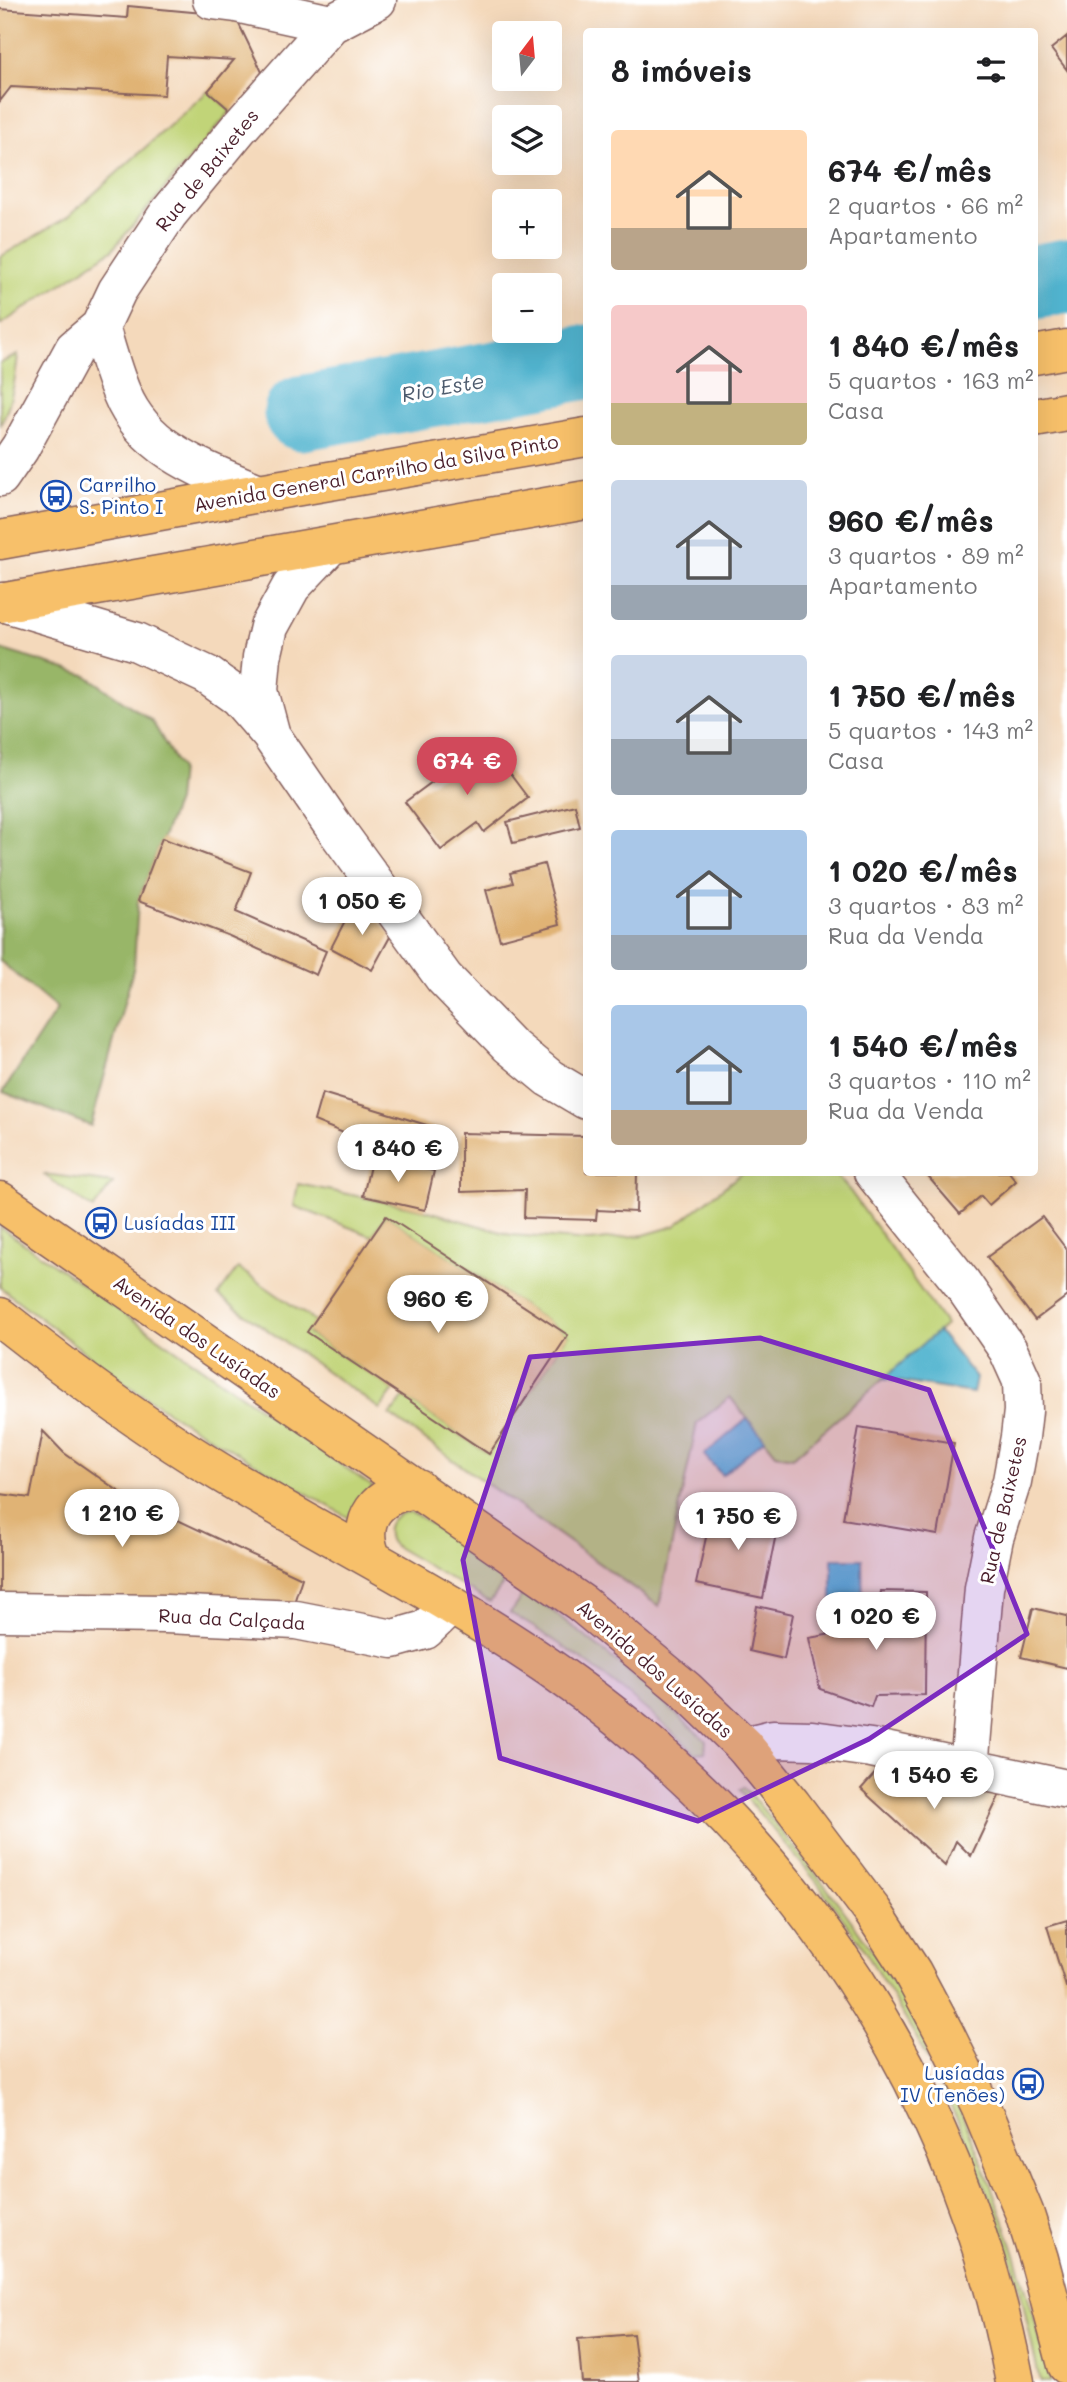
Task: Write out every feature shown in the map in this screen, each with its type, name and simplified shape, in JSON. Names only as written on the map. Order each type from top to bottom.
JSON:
[{"type":"main road","points":[[1038,354],[1067,349]]},
{"type":"main road","points":[[1038,417],[1067,412]]},
{"type":"main road","name":"Avenida General Carrilho da Silva Pinto","points":[[0,540],[583,438]]},
{"type":"main road","points":[[2,602],[583,501]]},
{"type":"main road","name":"Avenida dos Lusíadas","points":[[0,1201],[418,1489],[602,1620],[685,1690],[744,1746],[873,1912],[923,1992],[980,2105],[1009,2172],[1039,2259],[1066,2354]]},
{"type":"main road","points":[[0,1317],[142,1423],[226,1476],[451,1605],[549,1667],[603,1706],[699,1788],[781,1878],[822,1932],[860,1987],[901,2057],[936,2127],[960,2189],[991,2276],[1013,2370]]},
{"type":"main road","points":[[372,1559],[366,1535],[372,1511],[390,1495],[418,1489]]},
{"type":"main road","points":[[699,1788],[744,1746]]},
{"type":"street","points":[[212,0],[331,24],[377,0]]},
{"type":"street","name":"Rua de Baixetes","points":[[0,477],[20,448],[74,349],[100,327],[117,291],[168,214],[331,24]]},
{"type":"street","points":[[100,327],[122,397],[158,443],[206,470],[259,493]]},
{"type":"street","points":[[270,734],[259,691],[262,657],[269,627],[291,587],[329,547]]},
{"type":"street","points":[[2,602],[137,642],[169,655],[207,675],[238,698],[270,734],[444,978],[509,1045],[549,1078],[583,1098]]},
{"type":"street","name":"Rua de Baixetes","points":[[876,1176],[961,1282],[1008,1350],[1022,1381],[1023,1411],[1012,1482],[994,1538],[984,1588],[969,1769]]},
{"type":"street","name":"Rua da Calçada","points":[[0,1612],[166,1614],[296,1620],[393,1639],[425,1630],[451,1605]]},
{"type":"street","points":[[744,1746],[773,1739],[812,1740],[870,1748],[1067,1789]]},
{"type":"highlighted area","points":[[760,1338],[929,1390],[1027,1634],[869,1739],[698,1821],[500,1758],[463,1560],[530,1357]]},
{"type":"green space","points":[[208,91],[231,111],[112,250],[0,325],[0,257],[69,216]]},
{"type":"green space","points":[[18,355],[12,391],[0,426],[0,363]]},
{"type":"green space","points":[[0,649],[85,675],[152,721],[180,769],[177,801],[138,901],[134,966],[91,1126],[3,1092],[57,1009],[0,961]]},
{"type":"green space","points":[[43,1174],[113,1183],[93,1209]]},
{"type":"green space","points":[[738,1176],[837,1176],[946,1325],[793,1457],[776,1454],[730,1397],[697,1423],[659,1606],[390,1415],[404,1397],[489,1454],[568,1335],[386,1216],[372,1236],[294,1206],[298,1184],[425,1210],[511,1235],[590,1241],[644,1235],[675,1226]]},
{"type":"green space","points":[[0,1227],[373,1487],[351,1519],[179,1419],[122,1381],[0,1287]]},
{"type":"green space","points":[[238,1268],[315,1321],[308,1333],[394,1390],[380,1409],[218,1295]]},
{"type":"green space","points":[[409,1512],[508,1577],[490,1602],[396,1547],[389,1540],[388,1529],[391,1521],[398,1515]]},
{"type":"green space","points":[[526,1590],[626,1669],[706,1741],[705,1752],[695,1753],[607,1678],[510,1613]]},
{"type":"green space","points":[[744,1787],[842,1908],[894,1985],[921,2031],[968,2128],[988,2177],[1023,2278],[1051,2382],[1040,2382],[1019,2284],[998,2219],[958,2121],[918,2040],[859,1941],[816,1881],[740,1790]]},
{"type":"water","points":[[938,1331],[976,1378],[973,1393],[883,1379]]},
{"type":"water","points":[[747,1419],[765,1439],[722,1475],[704,1455]]},
{"type":"water","points":[[832,1559],[862,1559],[863,1613],[832,1613]]},
{"type":"building","points":[[128,6],[235,16],[262,72],[231,111],[208,91],[234,60],[167,56],[164,95],[11,87],[0,101],[0,9],[127,18]]},
{"type":"building","points":[[1067,36],[1067,70],[1051,49]]},
{"type":"building","points":[[486,742],[528,798],[484,832],[478,823],[441,850],[405,802]]},
{"type":"building","points":[[575,805],[580,827],[513,843],[507,822]]},
{"type":"building","points":[[162,838],[251,872],[236,912],[326,951],[316,975],[227,935],[138,901]]},
{"type":"building","points":[[544,864],[560,924],[500,940],[486,890],[513,883],[510,873]]},
{"type":"building","points":[[354,903],[370,909],[391,935],[372,970],[331,948]]},
{"type":"building","points":[[322,1093],[443,1130],[435,1159],[373,1145],[314,1121]]},
{"type":"building","points":[[461,1133],[583,1136],[583,1176],[637,1176],[636,1212],[597,1210],[596,1220],[524,1218],[525,1190],[461,1192]]},
{"type":"building","points":[[372,1157],[434,1171],[425,1210],[363,1196]]},
{"type":"building","points":[[927,1176],[1012,1176],[1016,1181],[989,1205],[981,1196],[960,1214]]},
{"type":"building","points":[[386,1216],[568,1335],[489,1454],[307,1332]]},
{"type":"building","points":[[1042,1217],[1067,1250],[1067,1296],[1035,1320],[987,1257]]},
{"type":"building","points":[[859,1427],[954,1443],[938,1535],[843,1519]]},
{"type":"building","points":[[43,1431],[64,1453],[124,1495],[302,1578],[291,1612],[0,1597],[0,1494],[30,1498]]},
{"type":"building","points":[[713,1505],[779,1519],[763,1598],[696,1584]]},
{"type":"building","points":[[881,1591],[926,1592],[925,1695],[875,1696],[871,1707],[820,1689],[809,1638],[832,1634],[831,1627],[877,1620]]},
{"type":"building","points":[[757,1606],[793,1614],[784,1659],[749,1651]]},
{"type":"building","points":[[1033,1608],[1067,1616],[1067,1668],[1021,1657]]},
{"type":"building","points":[[877,1771],[1000,1794],[971,1856],[956,1841],[945,1866],[861,1789]]},
{"type":"building","points":[[1067,1920],[1067,1987],[1066,1987],[1047,1926]]},
{"type":"building","points":[[633,2334],[639,2382],[582,2382],[578,2339]]},
{"type":"waterway","name":"Rio Este","points":[[1038,281],[1067,276]]},
{"type":"waterway","name":"Rio Este","points":[[301,413],[583,363]]},
{"type":"place","name":"Carrilho S. Pinto I","points":[[56,496]]},
{"type":"place","name":"Lusíadas III","points":[[101,1223]]},
{"type":"place","name":"Lusíadas IV (Tenões)","points":[[1028,2084]]}]
